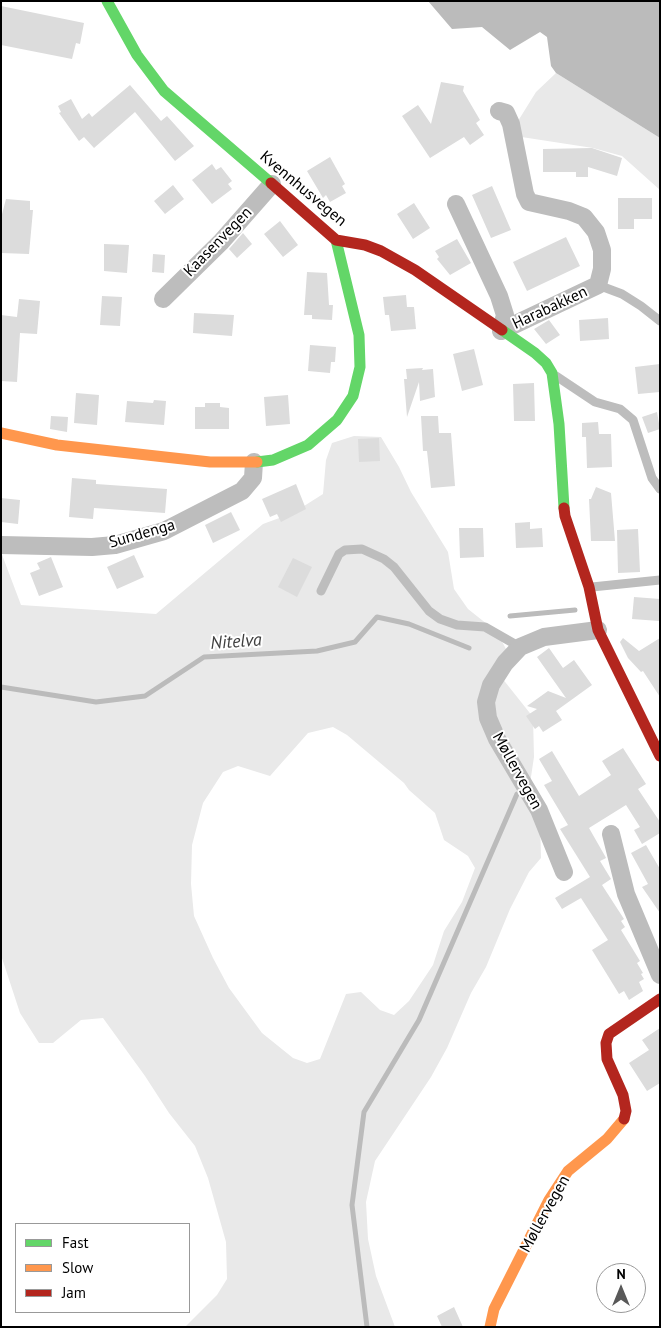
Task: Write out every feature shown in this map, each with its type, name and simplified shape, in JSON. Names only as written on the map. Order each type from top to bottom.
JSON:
[{"type":"street","name":"Kvennhusvegen","points":[[107,1],[137,55],[164,91],[336,240],[364,245],[381,251],[415,270],[535,353],[552,374]]},
{"type":"street","name":"Harabakken","points":[[499,111],[506,113],[511,124],[525,194],[529,202],[577,213],[584,217],[596,232],[602,250],[602,269],[598,285],[501,331]]},
{"type":"street","name":"Kaasenvegen","points":[[162,299],[221,242],[272,184]]},
{"type":"street","name":"Harabakken","points":[[456,204],[499,296],[505,315],[501,331]]},
{"type":"street","points":[[1,433],[57,444],[202,461],[254,462],[273,460],[308,445],[337,420],[353,396],[360,368],[360,339],[336,240]]},
{"type":"street","points":[[552,374],[559,424],[562,501],[565,516],[589,588],[598,630],[660,756]]},
{"type":"street","name":"Sundenga","points":[[1,545],[92,547],[115,545],[164,531],[242,490],[253,478],[254,462]]},
{"type":"street","name":"Møllervegen","points":[[564,872],[539,810],[497,740],[488,718],[486,702],[491,685],[505,663],[520,647],[544,637],[598,630]]},
{"type":"street","points":[[611,834],[626,894],[660,976]]},
{"type":"street","name":"Møllervegen","points":[[490,1327],[494,1309],[554,1193],[568,1171],[607,1140],[623,1122],[626,1111],[623,1095],[607,1059],[606,1043],[609,1034],[660,1000]]},
{"type":"lane","points":[[598,285],[622,294],[660,321]]},
{"type":"lane","points":[[552,374],[594,402],[620,409],[633,420],[652,478],[660,489]]},
{"type":"lane","points":[[321,591],[339,554],[344,550],[362,549],[384,559],[394,567],[429,611],[440,619],[457,625],[484,627],[520,647]]},
{"type":"lane","points":[[589,588],[660,580]]},
{"type":"shaded area","points":[[428,1],[660,1],[660,138],[556,73],[551,66],[547,37],[540,32],[510,50],[482,27],[452,29]]},
{"type":"shaded area","points":[[556,73],[660,138],[660,190],[622,156],[593,148],[515,136],[518,121],[536,92]]},
{"type":"shaded area","points":[[354,436],[381,437],[411,492],[448,552],[454,589],[468,609],[497,632],[506,649],[498,673],[533,717],[534,757],[529,790],[540,821],[541,858],[529,872],[510,909],[486,967],[471,993],[447,1048],[431,1077],[375,1161],[366,1202],[368,1239],[376,1276],[395,1327],[185,1327],[217,1295],[227,1279],[226,1242],[208,1178],[195,1146],[169,1113],[103,1018],[81,1020],[53,1043],[39,1043],[20,1013],[1,955],[1,552],[21,605],[156,614],[263,524],[293,513],[323,494],[326,460],[332,443]],"holes":[[[333,727],[347,735],[404,783],[409,790],[435,813],[444,840],[468,856],[475,868],[462,902],[444,931],[433,965],[409,1001],[394,1015],[380,1010],[361,992],[346,994],[320,1059],[307,1063],[293,1058],[262,1033],[229,988],[213,958],[194,916],[191,884],[192,845],[203,803],[223,772],[238,766],[270,776],[308,733]]]},
{"type":"building","points":[[1,6],[84,23],[80,44],[76,43],[72,59],[1,45]]},
{"type":"building","points":[[441,82],[464,86],[463,91],[480,120],[476,123],[484,135],[470,145],[464,137],[430,158],[402,116],[418,105],[431,124]]},
{"type":"building","points":[[130,85],[161,121],[167,116],[194,146],[175,161],[135,112],[94,148],[84,137],[79,141],[59,113],[61,112],[58,106],[71,99],[82,119],[89,113],[92,117]]},
{"type":"building","points":[[592,148],[622,158],[617,176],[588,167],[588,177],[576,177],[576,172],[543,172],[543,149]]},
{"type":"building","points":[[330,157],[345,184],[342,186],[346,193],[330,202],[326,195],[323,198],[307,171]]},
{"type":"building","points":[[212,164],[216,170],[221,167],[232,181],[228,184],[232,189],[212,204],[192,180]]},
{"type":"building","points":[[173,185],[184,199],[165,214],[154,201]]},
{"type":"building","points":[[492,186],[511,230],[491,238],[472,195]]},
{"type":"building","points":[[618,198],[652,198],[652,219],[634,219],[634,229],[618,229]]},
{"type":"building","points":[[6,199],[30,201],[30,210],[33,210],[29,254],[1,253],[1,218]]},
{"type":"building","points":[[414,203],[430,228],[413,239],[397,214]]},
{"type":"building","points":[[280,221],[298,245],[283,257],[264,234]]},
{"type":"building","points":[[243,233],[252,244],[237,258],[229,249]]},
{"type":"building","points":[[566,237],[580,266],[527,291],[513,262]]},
{"type":"building","points":[[457,239],[471,263],[450,275],[437,259],[439,257],[435,251]]},
{"type":"building","points":[[104,244],[129,245],[127,273],[104,271]]},
{"type":"building","points":[[153,254],[165,255],[164,273],[152,272]]},
{"type":"building","points":[[307,272],[327,273],[329,305],[333,305],[332,320],[312,319],[312,315],[304,315]]},
{"type":"building","points":[[406,295],[407,307],[414,307],[416,329],[391,331],[389,315],[385,315],[383,297]]},
{"type":"building","points":[[102,296],[122,297],[120,326],[100,325]]},
{"type":"building","points":[[19,299],[40,301],[37,334],[20,333],[17,382],[1,381],[1,315],[17,317]]},
{"type":"building","points":[[194,313],[234,315],[232,336],[193,333]]},
{"type":"building","points":[[608,318],[609,339],[580,341],[579,320]]},
{"type":"building","points":[[549,320],[560,335],[546,344],[534,329]]},
{"type":"building","points":[[310,345],[336,347],[335,362],[331,362],[330,373],[308,371]]},
{"type":"building","points":[[474,349],[483,385],[462,391],[453,354]]},
{"type":"building","points":[[660,364],[660,392],[638,394],[635,367]]},
{"type":"building","points":[[423,368],[422,370],[433,369],[435,397],[420,401],[419,382],[407,417],[404,379],[407,379],[406,369]]},
{"type":"building","points":[[534,383],[535,421],[514,421],[513,384]]},
{"type":"building","points":[[76,393],[99,395],[97,425],[74,423]]},
{"type":"building","points":[[288,395],[290,424],[266,426],[264,397]]},
{"type":"building","points":[[154,400],[166,401],[164,425],[125,422],[127,401],[153,403]]},
{"type":"building","points":[[205,403],[220,403],[220,407],[229,408],[229,429],[195,429],[195,407],[205,407]]},
{"type":"building","points":[[657,412],[660,429],[648,433],[642,417]]},
{"type":"building","points":[[51,416],[68,417],[67,432],[50,429]]},
{"type":"building","points":[[421,416],[438,416],[439,433],[451,433],[455,486],[431,488],[427,451],[423,451]]},
{"type":"building","points":[[598,422],[599,434],[611,434],[612,467],[587,468],[586,437],[582,437],[582,423]]},
{"type":"building","points":[[379,438],[380,461],[359,462],[358,439]]},
{"type":"building","points":[[72,478],[96,480],[96,484],[167,489],[165,513],[94,508],[93,519],[69,517]]},
{"type":"building","points":[[296,484],[306,509],[281,522],[277,514],[270,517],[262,499]]},
{"type":"building","points":[[596,487],[611,493],[615,541],[591,541],[589,499],[591,499]]},
{"type":"building","points":[[1,498],[20,500],[18,524],[1,522]]},
{"type":"building","points":[[231,512],[240,530],[213,543],[205,525]]},
{"type":"building","points":[[530,522],[530,529],[542,528],[543,547],[516,548],[515,523]]},
{"type":"building","points":[[459,528],[483,528],[484,557],[460,558]]},
{"type":"building","points":[[638,529],[640,572],[618,573],[617,530]]},
{"type":"building","points":[[134,555],[144,577],[117,589],[107,567]]},
{"type":"building","points":[[51,557],[63,587],[39,596],[30,573],[40,569],[37,563]]},
{"type":"building","points":[[293,558],[312,567],[297,597],[278,587]]},
{"type":"building","points":[[634,597],[660,599],[659,621],[632,619]]},
{"type":"building","points":[[623,638],[639,651],[660,638],[660,697],[643,671],[641,672],[628,658],[620,642]]},
{"type":"building","points":[[549,648],[563,668],[574,660],[592,685],[556,711],[562,720],[543,732],[539,726],[535,729],[526,716],[537,709],[527,706],[548,691],[566,698],[537,657]]},
{"type":"building","points":[[623,748],[646,784],[638,789],[660,822],[660,833],[642,844],[634,830],[640,827],[626,805],[589,828],[606,858],[600,861],[611,879],[602,885],[624,919],[621,921],[625,927],[621,930],[640,961],[637,963],[643,973],[641,974],[644,979],[639,982],[643,991],[629,1000],[624,991],[619,994],[592,950],[608,940],[581,898],[562,909],[555,898],[590,877],[560,829],[568,825],[544,785],[552,781],[539,759],[552,751],[579,796],[611,775],[602,761]]},
{"type":"building","points":[[646,845],[660,869],[660,913],[642,887],[648,884],[631,853]]},
{"type":"building","points":[[660,1028],[660,1083],[647,1091],[629,1063],[649,1050],[642,1040]]},
{"type":"building","points":[[454,1307],[463,1327],[442,1327],[437,1316]]},
{"type":"waterway","name":"Nitelva","points":[[510,616],[575,610]]},
{"type":"waterway","name":"Nitelva","points":[[1,687],[96,702],[145,696],[204,657],[317,651],[355,642],[377,617],[409,624],[469,648]]},
{"type":"waterway","points":[[367,1327],[352,1205],[364,1112],[419,1020],[517,794]]},
{"type":"traffic: fast","points":[[107,1],[137,55],[164,91],[271,183]]},
{"type":"traffic: fast","points":[[257,462],[273,460],[308,445],[337,420],[353,396],[360,367],[359,335],[336,240]]},
{"type":"traffic: fast","points":[[502,330],[535,353],[546,363],[552,373],[559,424],[564,508]]},
{"type":"traffic: slow","points":[[1,433],[57,445],[210,462],[257,462]]},
{"type":"traffic: slow","points":[[490,1327],[494,1309],[549,1200],[568,1171],[607,1139],[624,1119]]},
{"type":"traffic: jam","points":[[271,183],[336,240],[365,245],[381,251],[415,270],[502,330]]},
{"type":"traffic: jam","points":[[564,508],[589,587],[598,630],[660,756]]},
{"type":"traffic: jam","points":[[624,1119],[626,1111],[623,1095],[607,1059],[606,1043],[609,1034],[660,999]]}]
